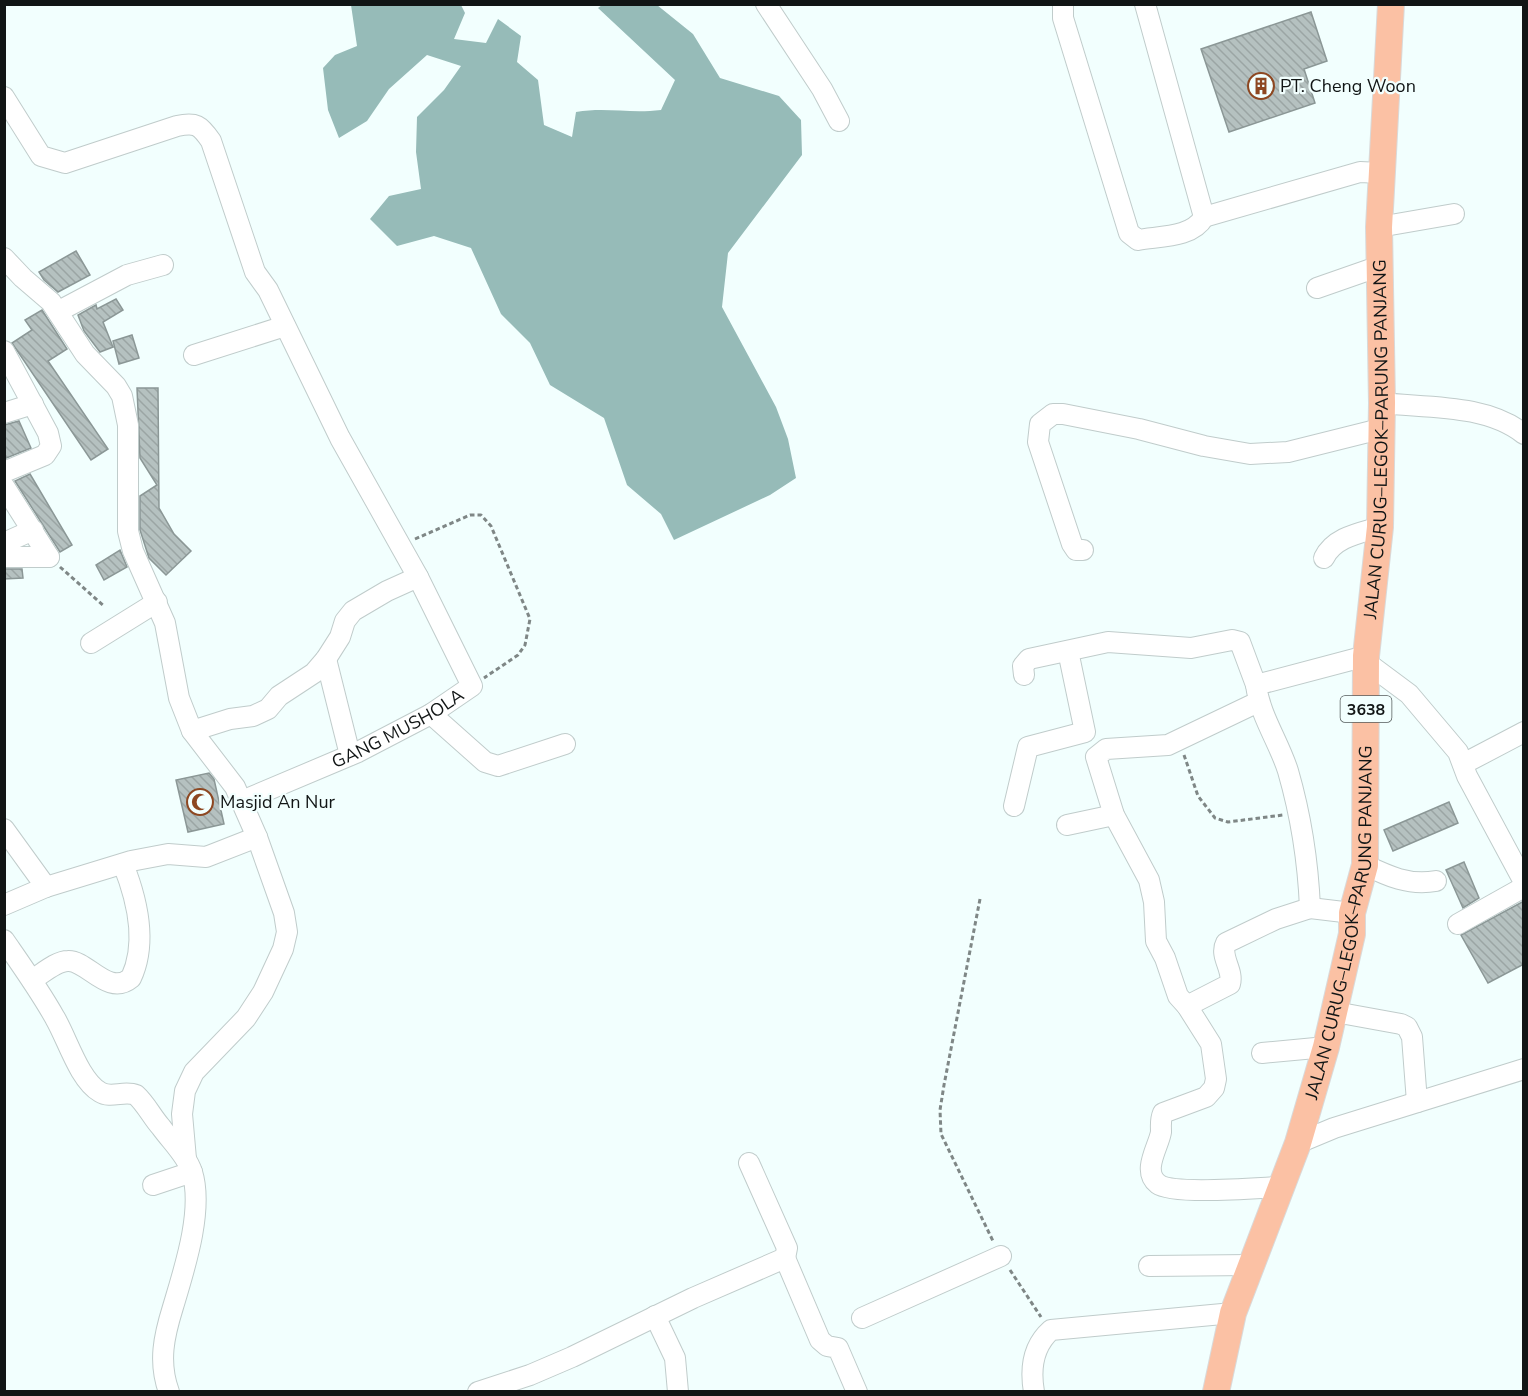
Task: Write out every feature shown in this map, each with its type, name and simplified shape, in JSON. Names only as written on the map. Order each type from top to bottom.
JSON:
[{"type":"main road","name":"JALAN CURUG–LEGOK–PARUNG PANJANG","points":[[1216,1392],[1233,1313],[1279,1187],[1298,1143],[1326,1047],[1352,934],[1352,913],[1365,866],[1366,659],[1380,526],[1382,402],[1380,172],[1391,4]]},
{"type":"street","points":[[766,4],[822,89],[839,121]]},
{"type":"street","points":[[1063,4],[1063,18],[1125,227],[1138,240],[1186,232],[1194,229],[1204,217],[1360,172],[1380,172]]},
{"type":"street","points":[[1145,4],[1204,217]]},
{"type":"street","name":"GANG MUSHOLA","points":[[4,97],[41,156],[56,162],[65,163],[177,126],[192,123],[200,126],[211,141],[255,272],[268,290],[340,438],[418,577],[472,686],[431,714],[350,755],[242,801]]},
{"type":"street","points":[[1379,227],[1454,214]]},
{"type":"street","points":[[4,258],[58,311],[85,354],[123,396],[128,425],[128,531],[133,551],[157,602],[170,639],[179,698],[192,731],[235,787],[242,801],[284,913],[287,932],[283,949],[256,1005],[210,1053],[195,1072],[185,1091],[182,1114],[195,1204],[184,1268],[165,1333],[163,1374],[169,1392]]},
{"type":"street","points":[[58,311],[127,275],[163,266]]},
{"type":"street","points":[[1317,288],[1380,266]]},
{"type":"street","points":[[194,355],[285,326]]},
{"type":"street","points":[[4,472],[45,455],[49,451],[50,439],[6,351]]},
{"type":"street","points":[[1382,402],[1477,413],[1501,419],[1524,434]]},
{"type":"street","points":[[4,413],[33,404]]},
{"type":"street","points":[[1083,550],[1076,550],[1072,544],[1038,442],[1040,424],[1053,414],[1064,414],[1139,429],[1204,446],[1250,454],[1288,452],[1380,429]]},
{"type":"street","points":[[4,486],[49,557]]},
{"type":"street","points":[[1324,558],[1328,549],[1335,543],[1380,526]]},
{"type":"street","points":[[4,543],[33,530]]},
{"type":"street","points":[[4,557],[49,557]]},
{"type":"street","points":[[192,731],[230,719],[254,716],[268,709],[279,696],[304,681],[326,659],[340,638],[345,621],[353,611],[387,591],[418,577]]},
{"type":"street","points":[[91,643],[157,602]]},
{"type":"street","points":[[1024,675],[1023,666],[1029,658],[1107,642],[1191,648],[1232,640],[1240,642],[1287,769],[1308,863],[1310,908]]},
{"type":"street","points":[[1014,806],[1028,747],[1085,732],[1068,651]]},
{"type":"street","points":[[326,659],[350,755]]},
{"type":"street","points":[[1279,1187],[1221,1190],[1170,1188],[1158,1184],[1154,1179],[1152,1157],[1159,1139],[1163,1113],[1206,1097],[1214,1088],[1211,1044],[1178,996],[1166,958],[1155,941],[1154,902],[1149,880],[1114,815],[1097,766],[1098,753],[1106,749],[1158,748],[1178,739],[1257,693],[1366,659],[1409,694],[1458,752],[1524,882]]},
{"type":"street","points":[[431,714],[485,762],[498,765],[564,744]]},
{"type":"street","points":[[1463,764],[1524,732]]},
{"type":"street","points":[[1067,825],[1114,815]]},
{"type":"street","points":[[4,829],[46,886]]},
{"type":"street","points":[[4,905],[46,886],[123,864],[168,854],[206,857],[257,837]]},
{"type":"street","points":[[32,980],[67,960],[78,962],[87,971],[113,982],[127,981],[131,978],[140,938],[138,910],[123,864]]},
{"type":"street","points":[[1365,866],[1399,880],[1424,884],[1436,881]]},
{"type":"street","points":[[1458,924],[1524,887]]},
{"type":"street","points":[[1186,1006],[1230,984],[1231,975],[1223,950],[1226,943],[1276,919],[1310,908],[1352,913]]},
{"type":"street","points":[[4,940],[57,1020],[85,1075],[95,1089],[106,1095],[136,1095],[189,1166]]},
{"type":"street","points":[[1335,1012],[1407,1027],[1412,1037],[1417,1102]]},
{"type":"street","points":[[1262,1053],[1326,1047]]},
{"type":"street","points":[[1298,1143],[1334,1128],[1524,1069]]},
{"type":"street","points":[[749,1163],[787,1248],[785,1258],[820,1340],[827,1346],[838,1348],[857,1392]]},
{"type":"street","points":[[153,1185],[189,1166]]},
{"type":"street","points":[[862,1318],[1001,1256]]},
{"type":"street","points":[[478,1392],[502,1387],[572,1357],[655,1316],[785,1258]]},
{"type":"street","points":[[1149,1266],[1252,1265]]},
{"type":"street","points":[[1034,1392],[1034,1358],[1038,1347],[1051,1330],[1233,1313]]},
{"type":"street","points":[[655,1316],[675,1358],[678,1392]]},
{"type":"path","points":[[400,546],[470,515],[481,515],[491,526],[530,619],[529,632],[518,655],[472,686]]},
{"type":"path","points":[[49,557],[104,606]]},
{"type":"path","points":[[1178,739],[1198,796],[1215,818],[1228,822],[1298,814]]},
{"type":"path","points":[[980,899],[943,1093],[941,1134],[1001,1256],[1028,1302],[1051,1330]]},
{"type":"water","points":[[351,5],[461,5],[465,13],[454,39],[486,43],[498,19],[521,36],[517,62],[538,80],[544,125],[572,137],[576,112],[661,110],[675,80],[598,8],[602,5],[657,5],[693,34],[720,78],[779,96],[801,120],[802,155],[728,253],[722,307],[776,407],[788,439],[796,478],[770,495],[674,540],[661,514],[627,485],[604,418],[550,385],[530,343],[501,314],[471,248],[434,236],[397,246],[370,219],[389,196],[421,189],[416,152],[417,117],[444,90],[461,66],[427,55],[389,89],[367,121],[339,138],[328,110],[323,68],[335,55],[357,46]]},
{"type":"building","name":"PT. Cheng Woon","points":[[1311,12],[1327,61],[1304,69],[1315,103],[1229,132],[1201,49]]},
{"type":"building","points":[[76,251],[90,275],[58,292],[44,280],[39,272]]},
{"type":"building","points":[[116,299],[123,310],[103,322],[113,347],[100,352],[84,331],[78,315],[96,305],[97,309]]},
{"type":"building","points":[[42,310],[67,349],[48,361],[108,449],[91,460],[12,343],[32,330],[25,320]]},
{"type":"building","points":[[132,335],[139,358],[119,364],[113,341]]},
{"type":"building","points":[[137,388],[158,388],[159,508],[174,534],[191,551],[166,575],[149,558],[140,530],[140,496],[157,485],[140,458]]},
{"type":"building","points":[[19,421],[31,448],[4,459],[4,425]]},
{"type":"building","points":[[30,474],[72,545],[60,552],[15,481]]},
{"type":"building","points":[[120,550],[127,567],[104,580],[96,565]]},
{"type":"building","points":[[4,569],[22,569],[23,578],[4,579]]},
{"type":"building","name":"Masjid An Nur","points":[[209,773],[214,779],[224,824],[188,832],[176,780]]},
{"type":"building","points":[[1449,802],[1458,823],[1393,851],[1384,830]]},
{"type":"building","points":[[1464,862],[1479,898],[1463,908],[1446,870]]},
{"type":"building","points":[[1524,901],[1524,964],[1488,983],[1461,935]]},
{"type":"place","name":"PT. Cheng Woon","points":[[1261,86]]},
{"type":"place","name":"Masjid An Nur","points":[[200,802]]}]
